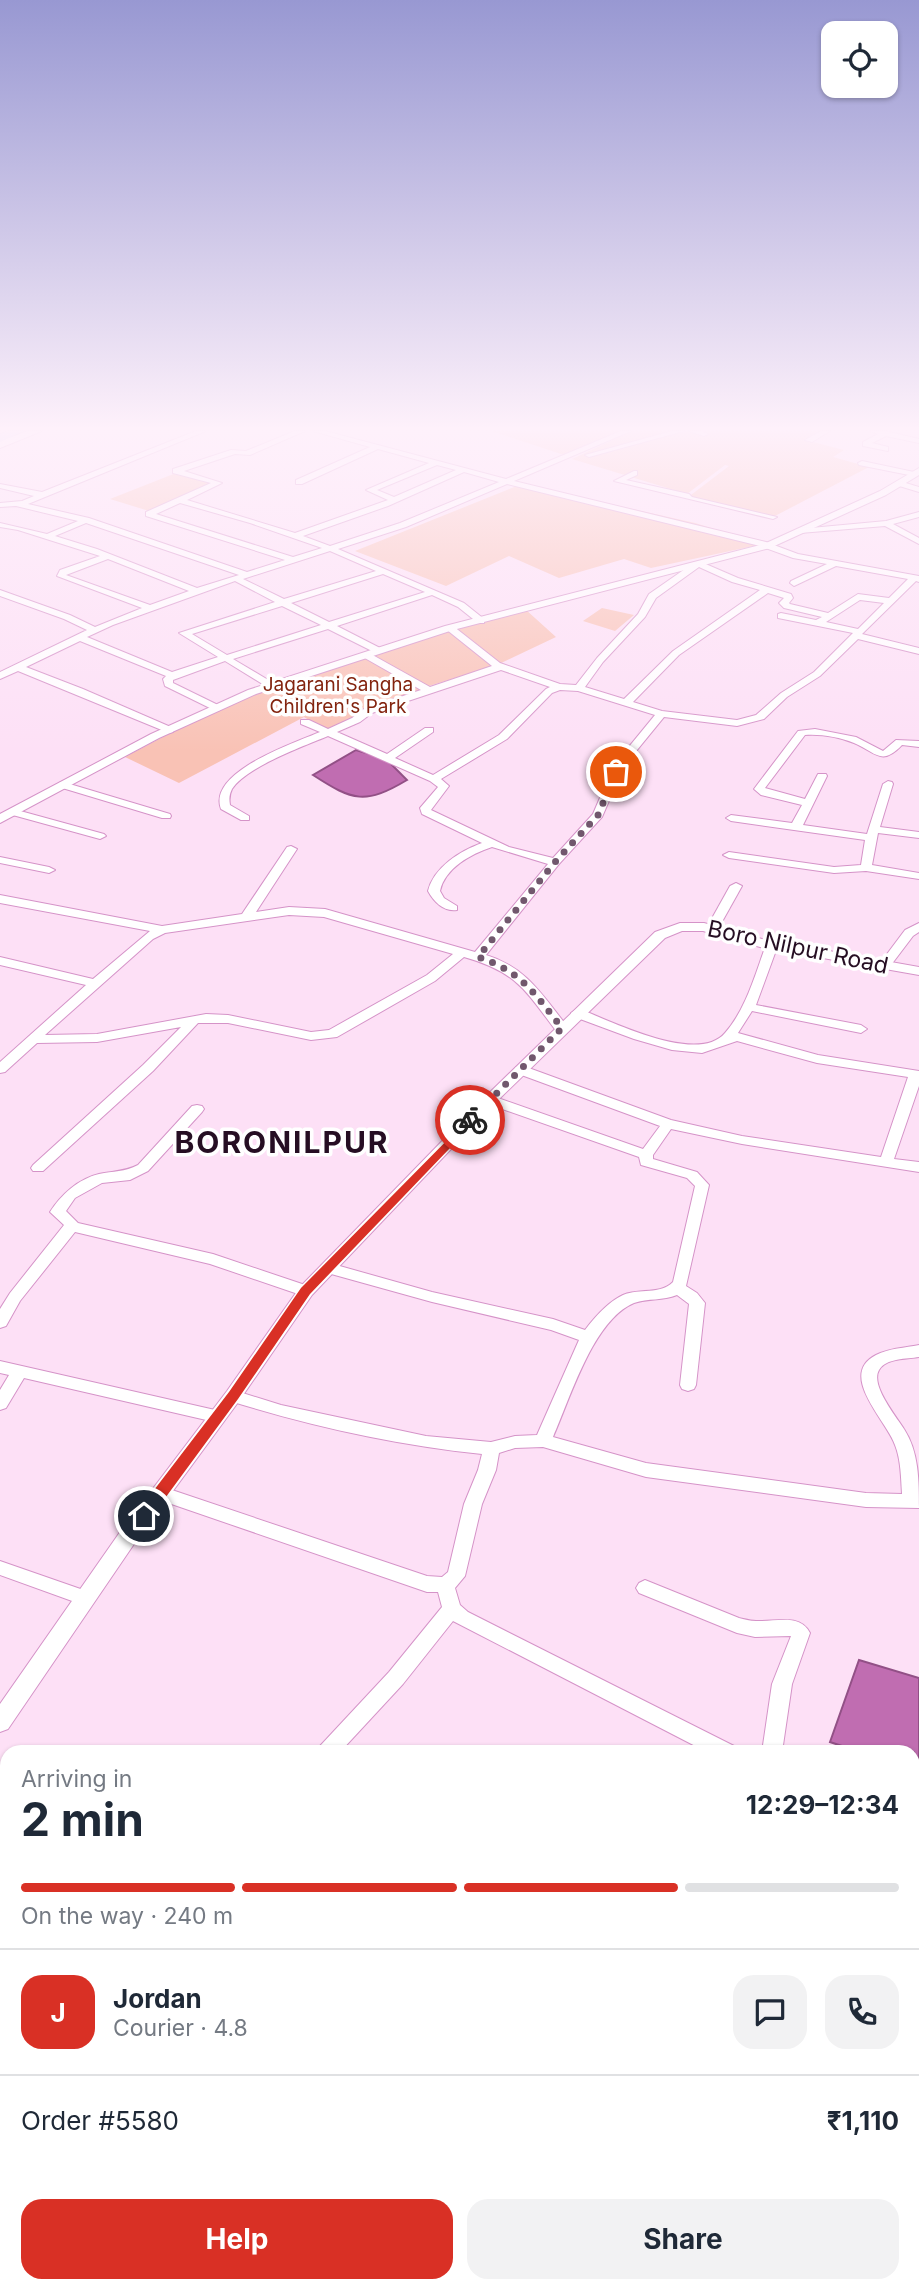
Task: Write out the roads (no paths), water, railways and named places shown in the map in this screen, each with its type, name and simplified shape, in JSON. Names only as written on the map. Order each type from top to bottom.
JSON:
[{"type":"street","points":[[50,538],[107,556],[197,591]]},
{"type":"street","points":[[139,538],[247,575]]},
{"type":"street","points":[[225,538],[294,560]]},
{"type":"street","points":[[301,538],[461,605],[481,621]]},
{"type":"street","points":[[0,676],[78,637],[149,608],[364,538]]},
{"type":"street","points":[[735,538],[796,556],[916,579]]},
{"type":"street","points":[[0,819],[169,730],[215,708],[272,686],[450,628],[767,546],[785,538]]},
{"type":"street","points":[[107,556],[63,572],[61,576],[149,608]]},
{"type":"street","points":[[698,564],[789,597],[784,605],[830,616]]},
{"type":"street","points":[[579,688],[600,660],[642,615],[652,596],[698,564]]},
{"type":"street","points":[[794,583],[834,564]]},
{"type":"street","points":[[272,686],[184,633],[382,572]]},
{"type":"street","points":[[237,579],[379,651]]},
{"type":"street","points":[[450,628],[499,667],[559,687],[579,688],[661,715],[737,723],[761,717],[784,695],[817,674],[916,579]]},
{"type":"street","points":[[627,702],[676,653],[768,589]]},
{"type":"street","points":[[0,593],[56,612],[94,630]]},
{"type":"street","points":[[78,637],[172,675],[430,593]]},
{"type":"street","points":[[817,624],[858,597],[891,601]]},
{"type":"street","points":[[781,616],[919,651]]},
{"type":"street","points":[[366,656],[429,690]]},
{"type":"street","points":[[17,667],[169,730]]},
{"type":"street","points":[[245,818],[225,807],[224,797],[232,782],[251,769],[355,720],[368,711],[499,667]]},
{"type":"street","points":[[172,675],[168,684],[215,708]]},
{"type":"street","points":[[434,779],[503,737],[549,691],[559,687]]},
{"type":"street","points":[[478,957],[555,862],[598,815],[619,765],[661,715]]},
{"type":"street","points":[[305,722],[434,779],[444,786],[425,808],[426,812],[492,843],[555,862]]},
{"type":"street","points":[[387,759],[429,730]]},
{"type":"street","points":[[809,803],[765,793],[760,789],[802,733],[812,732],[859,741],[867,749],[885,753],[900,742],[919,744]]},
{"type":"street","points":[[796,827],[822,776]]},
{"type":"street","points":[[866,868],[887,783]]},
{"type":"street","points":[[63,785],[166,816]]},
{"type":"street","points":[[13,812],[100,836]]},
{"type":"street","points":[[730,818],[796,827],[919,835]]},
{"type":"street","points":[[453,908],[441,904],[436,898],[437,880],[458,859],[472,850],[492,843]]},
{"type":"street","points":[[246,918],[291,849]]},
{"type":"street","points":[[729,855],[815,868],[866,868],[919,876]]},
{"type":"street","points":[[0,860],[49,870]]},
{"type":"street","points":[[712,929],[736,886]]},
{"type":"street","points":[[0,899],[162,930]]},
{"type":"street","points":[[0,1069],[149,936],[162,930],[298,910],[325,913],[495,962],[525,981],[562,1028]]},
{"type":"street","name":"Boro Nilpur Road","points":[[0,1722],[160,1493],[215,1416],[233,1396],[306,1291],[490,1100],[660,934],[680,927],[712,929],[772,945],[919,971]]},
{"type":"street","points":[[884,966],[909,933],[919,927]]},
{"type":"street","points":[[577,1013],[664,1043],[689,1048],[714,1046],[729,1037],[749,1007],[772,945]]},
{"type":"street","points":[[35,1038],[97,1038],[194,1020],[228,1019],[324,1037],[431,978],[462,952]]},
{"type":"street","points":[[0,961],[95,983]]},
{"type":"street","points":[[749,1007],[861,1029]]},
{"type":"street","points":[[38,1168],[148,1068],[194,1020]]},
{"type":"street","points":[[729,1037],[817,1059],[917,1075],[886,1162]]},
{"type":"street","points":[[521,1070],[668,1124],[742,1140],[919,1167]]},
{"type":"street","points":[[490,1100],[646,1155]]},
{"type":"street","points":[[72,1226],[72,1222],[57,1212],[63,1200],[99,1179],[136,1173],[197,1109]]},
{"type":"street","points":[[542,1441],[588,1337],[598,1324],[628,1300],[667,1295],[677,1288],[688,1257],[702,1185],[692,1175],[646,1162],[646,1155],[668,1124]]},
{"type":"street","points":[[72,1226],[213,1259],[306,1291]]},
{"type":"street","points":[[0,1322],[15,1297],[72,1226]]},
{"type":"street","points":[[329,1268],[432,1297],[553,1325],[588,1337]]},
{"type":"street","points":[[677,1288],[697,1303],[688,1385]]},
{"type":"street","points":[[233,1396],[281,1411],[426,1443],[491,1449],[515,1442],[542,1441],[646,1469],[866,1500],[915,1500],[904,1444],[880,1408],[870,1377],[873,1366],[881,1359],[919,1351]]},
{"type":"street","points":[[0,1367],[215,1416]]},
{"type":"street","points":[[0,1404],[20,1371]]},
{"type":"street","points":[[160,1493],[427,1584],[445,1584],[456,1576],[473,1504],[491,1449]]},
{"type":"street","points":[[0,1568],[86,1598]]},
{"type":"street","points":[[445,1584],[452,1609],[461,1617],[713,1745]]},
{"type":"street","points":[[645,1588],[737,1625],[755,1629],[795,1628],[801,1633],[782,1684],[773,1745]]},
{"type":"street","points":[[334,1745],[396,1678],[452,1609]]},
{"type":"district","name":"BORONILPUR","points":[[282,1143]]},
{"type":"park label","name":"Jagarani Sangha Children's Park","points":[[338,695]]}]
